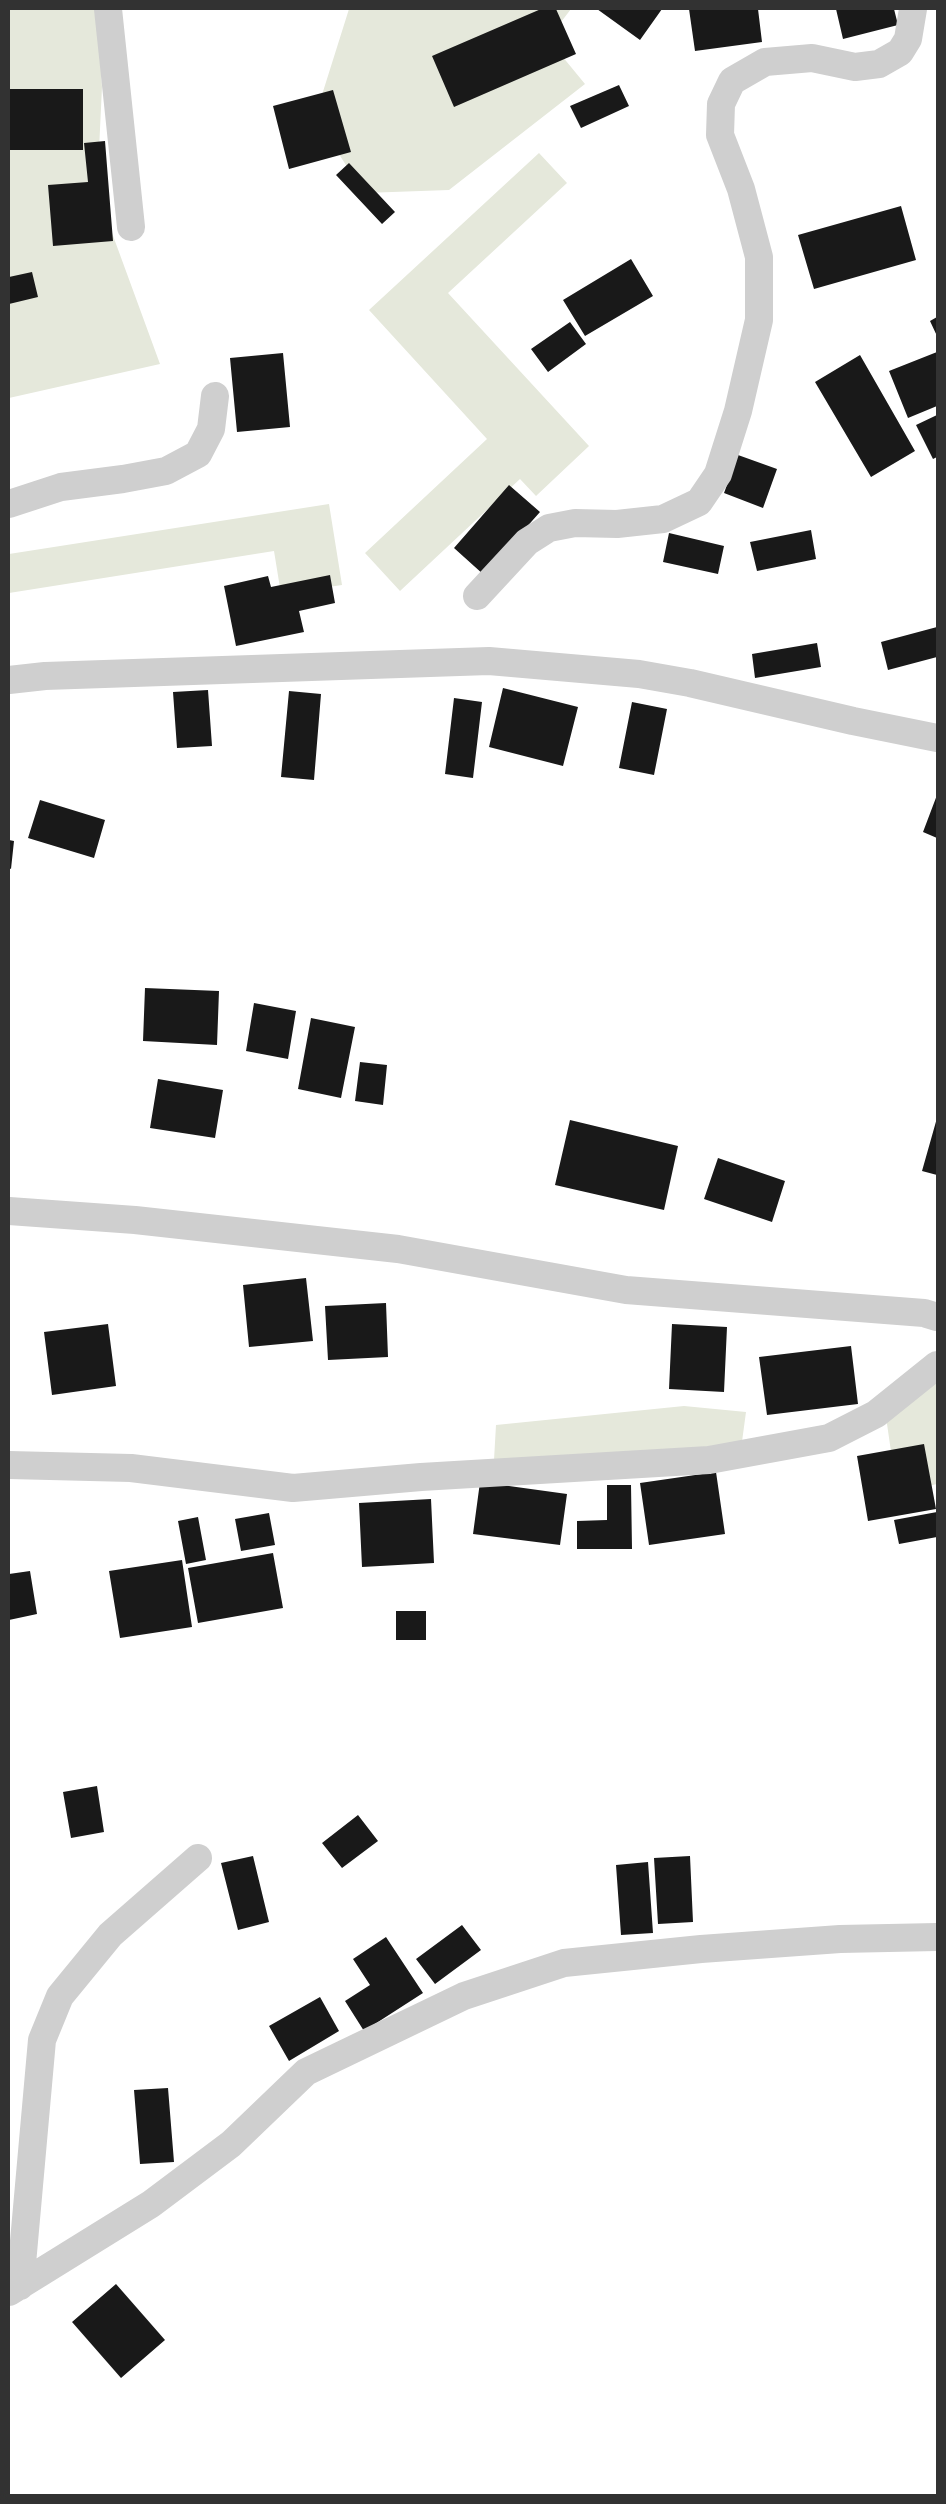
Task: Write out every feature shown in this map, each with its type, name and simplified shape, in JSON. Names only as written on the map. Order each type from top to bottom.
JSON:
[{"type":"street","points":[[108,9],[131,227]]},
{"type":"street","points":[[477,596],[527,542],[549,528],[575,523],[617,524],[663,519],[699,502],[718,474],[738,410],[759,320],[759,257],[741,189],[720,135],[721,104],[732,81],[765,62],[812,58],[855,67],[879,64],[900,52],[908,39],[914,9]]},
{"type":"street","points":[[9,504],[61,487],[123,480],[166,471],[198,454],[211,429],[215,396]]},
{"type":"street","points":[[9,680],[45,676],[490,661],[640,674],[690,683],[853,721],[937,738]]},
{"type":"street","points":[[9,1211],[135,1220],[398,1249],[626,1290],[924,1313],[937,1316]]},
{"type":"street","points":[[9,1465],[131,1468],[293,1488],[421,1477],[709,1460],[828,1438],[876,1414],[937,1365]]},
{"type":"street","points":[[14,2289],[42,2040],[60,1996],[110,1935],[198,1858]]},
{"type":"street","points":[[14,2289],[151,2204],[231,2144],[306,2072],[464,1996],[564,1963],[701,1948],[840,1939],[937,1937]]},
{"type":"shaded area","points":[[9,9],[97,9],[102,87],[97,192],[160,364],[9,398]]},
{"type":"shaded area","points":[[349,9],[571,9],[548,39],[585,84],[449,190],[364,193],[315,117]]},
{"type":"shaded area","points":[[539,153],[567,183],[448,293],[589,446],[536,496],[520,479],[400,591],[365,553],[487,439],[369,310]]},
{"type":"shaded area","points":[[329,504],[342,585],[281,594],[274,551],[9,593],[9,554]]},
{"type":"shaded area","points":[[937,1380],[937,1484],[897,1493],[886,1417]]},
{"type":"shaded area","points":[[684,1406],[746,1412],[741,1449],[494,1460],[496,1425]]},
{"type":"building","points":[[541,9],[556,9],[576,54],[454,107],[432,56]]},
{"type":"building","points":[[597,9],[662,9],[640,40]]},
{"type":"building","points":[[689,9],[758,9],[762,42],[695,51]]},
{"type":"building","points":[[836,9],[894,9],[898,25],[843,39]]},
{"type":"building","points":[[619,85],[629,106],[581,128],[570,106]]},
{"type":"building","points":[[9,89],[83,89],[83,150],[9,150]]},
{"type":"building","points":[[333,90],[351,152],[289,169],[273,106]]},
{"type":"building","points":[[105,141],[113,241],[53,246],[48,185],[88,182],[84,143]]},
{"type":"building","points":[[349,163],[395,212],[382,224],[336,175]]},
{"type":"building","points":[[901,206],[916,260],[814,289],[798,235]]},
{"type":"building","points":[[631,259],[653,296],[585,336],[563,300]]},
{"type":"building","points":[[32,272],[38,297],[9,304],[9,277]]},
{"type":"building","points":[[937,317],[937,336],[930,321]]},
{"type":"building","points":[[570,322],[586,344],[548,372],[531,349]]},
{"type":"building","points":[[937,352],[937,406],[908,418],[889,371]]},
{"type":"building","points":[[283,353],[290,427],[237,432],[230,358]]},
{"type":"building","points":[[860,355],[915,451],[871,477],[815,382]]},
{"type":"building","points":[[937,415],[937,457],[933,459],[916,425]]},
{"type":"building","points":[[738,455],[777,469],[763,508],[724,493]]},
{"type":"building","points":[[509,485],[540,512],[484,575],[454,548]]},
{"type":"building","points":[[811,530],[816,559],[757,571],[750,542]]},
{"type":"building","points":[[669,533],[724,546],[718,574],[663,562]]},
{"type":"building","points":[[330,575],[335,603],[299,611],[304,632],[236,646],[224,586],[268,576],[271,587]]},
{"type":"building","points":[[937,627],[937,657],[888,670],[881,642]]},
{"type":"building","points":[[817,643],[821,667],[755,678],[752,654]]},
{"type":"building","points":[[503,688],[578,707],[563,766],[489,747]]},
{"type":"building","points":[[208,690],[212,746],[177,748],[173,692]]},
{"type":"building","points":[[289,691],[321,694],[314,780],[281,777]]},
{"type":"building","points":[[454,698],[482,702],[473,778],[445,774]]},
{"type":"building","points":[[632,702],[667,709],[654,775],[619,768]]},
{"type":"building","points":[[937,795],[937,838],[923,832]]},
{"type":"building","points":[[40,800],[105,820],[94,858],[28,838]]},
{"type":"building","points":[[9,840],[14,841],[11,869],[9,868]]},
{"type":"building","points":[[145,988],[219,991],[217,1045],[143,1041]]},
{"type":"building","points":[[254,1003],[296,1011],[288,1059],[246,1051]]},
{"type":"building","points":[[311,1018],[355,1027],[341,1098],[298,1089]]},
{"type":"building","points":[[360,1062],[387,1065],[383,1105],[355,1101]]},
{"type":"building","points":[[158,1079],[223,1090],[215,1138],[150,1128]]},
{"type":"building","points":[[937,1118],[937,1175],[922,1171]]},
{"type":"building","points":[[570,1120],[678,1146],[664,1210],[555,1185]]},
{"type":"building","points":[[718,1158],[785,1181],[772,1222],[704,1199]]},
{"type":"building","points":[[306,1278],[313,1341],[249,1347],[243,1285]]},
{"type":"building","points":[[386,1303],[388,1357],[328,1360],[325,1306]]},
{"type":"building","points":[[108,1324],[116,1386],[52,1395],[44,1332]]},
{"type":"building","points":[[672,1324],[727,1327],[724,1392],[669,1389]]},
{"type":"building","points":[[851,1346],[858,1404],[767,1415],[759,1357]]},
{"type":"building","points":[[924,1444],[936,1509],[868,1521],[857,1456]]},
{"type":"building","points":[[716,1472],[725,1534],[649,1545],[640,1483]]},
{"type":"building","points":[[480,1482],[567,1494],[560,1545],[473,1534]]},
{"type":"building","points":[[607,1485],[631,1485],[632,1549],[577,1549],[577,1521],[607,1520]]},
{"type":"building","points":[[431,1499],[434,1563],[362,1567],[359,1503]]},
{"type":"building","points":[[937,1512],[937,1537],[899,1544],[894,1520]]},
{"type":"building","points":[[269,1513],[275,1545],[241,1551],[235,1519]]},
{"type":"building","points":[[198,1517],[206,1560],[186,1564],[178,1521]]},
{"type":"building","points":[[273,1553],[283,1608],[198,1623],[188,1568]]},
{"type":"building","points":[[182,1560],[192,1627],[120,1638],[109,1571]]},
{"type":"building","points":[[30,1571],[37,1614],[9,1620],[9,1574]]},
{"type":"building","points":[[396,1611],[426,1611],[426,1640],[396,1640]]},
{"type":"building","points":[[97,1786],[104,1832],[71,1838],[63,1792]]},
{"type":"building","points":[[358,1815],[378,1841],[342,1868],[322,1843]]},
{"type":"building","points":[[253,1856],[269,1922],[238,1930],[221,1863]]},
{"type":"building","points":[[690,1856],[693,1922],[658,1924],[654,1858]]},
{"type":"building","points":[[648,1862],[653,1933],[621,1935],[616,1865]]},
{"type":"building","points":[[462,1925],[481,1950],[435,1984],[416,1959]]},
{"type":"building","points":[[386,1937],[423,1993],[364,2031],[345,2001],[370,1985],[353,1959]]},
{"type":"building","points":[[320,1997],[339,2031],[289,2061],[269,2026]]},
{"type":"building","points":[[168,2088],[174,2162],[140,2164],[134,2090]]},
{"type":"building","points":[[116,2284],[165,2340],[121,2378],[72,2322]]}]
